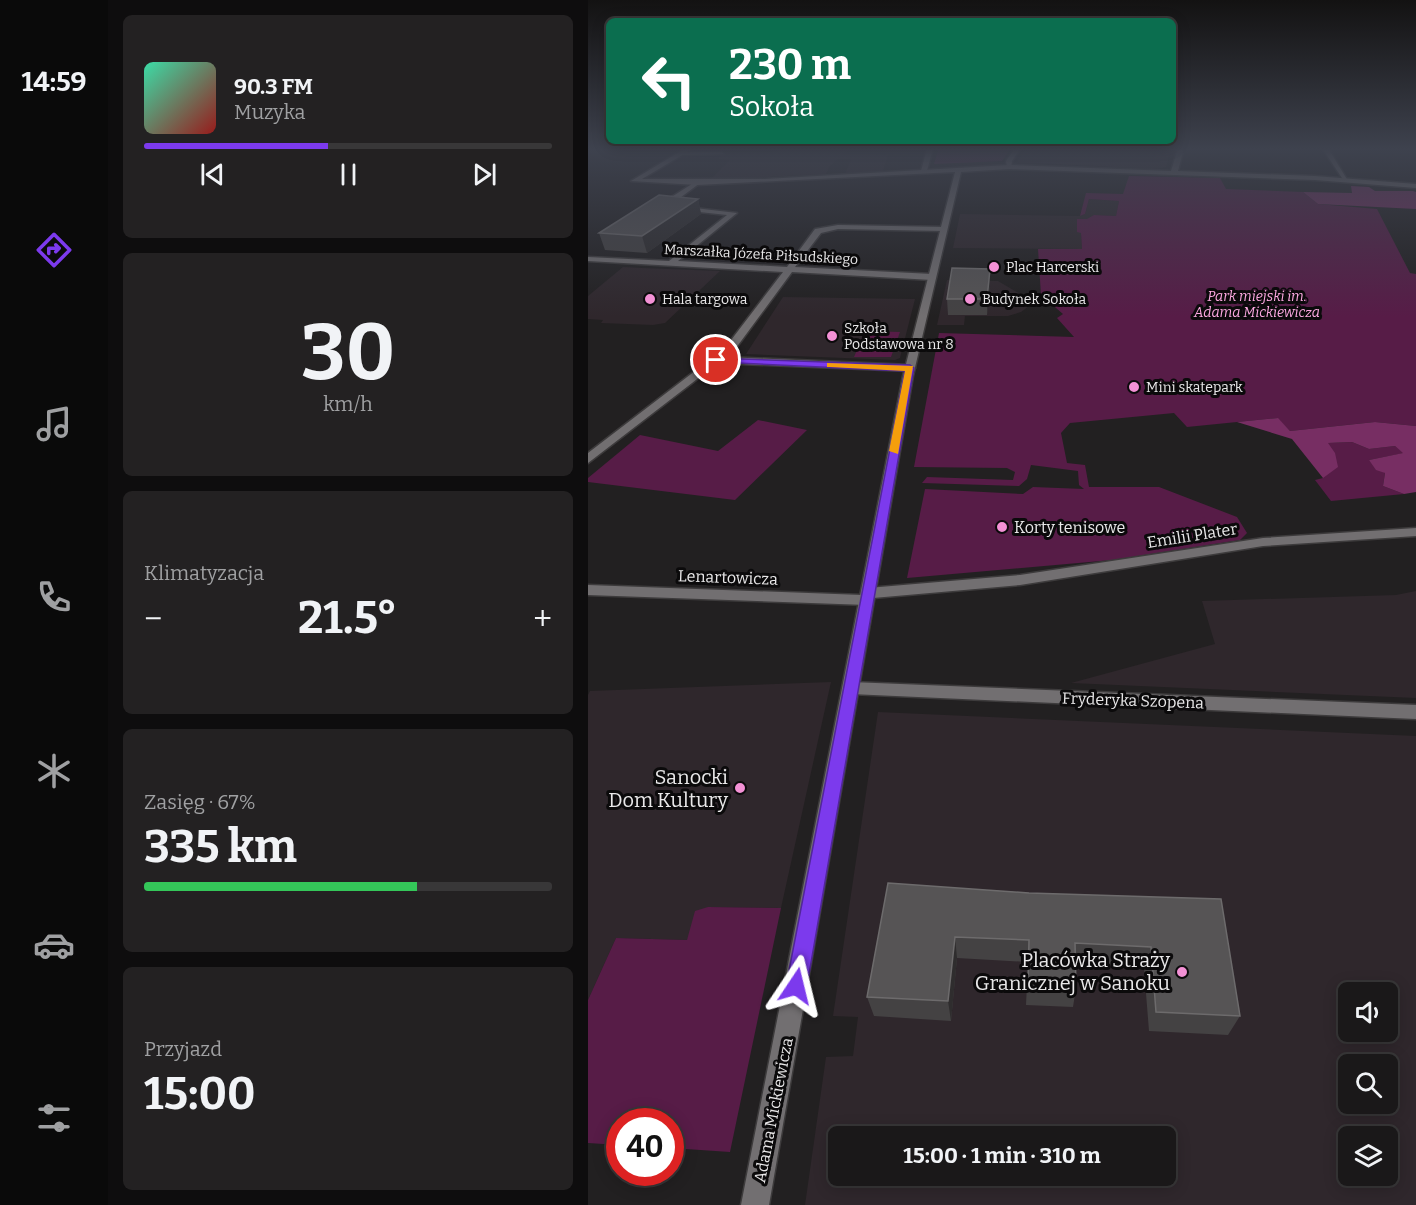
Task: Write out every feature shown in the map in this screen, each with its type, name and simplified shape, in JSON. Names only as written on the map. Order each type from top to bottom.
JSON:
[{"type":"street","points":[[654,212],[666,204]]},
{"type":"street","name":"Adama Mickiewicza","points":[[755,1205],[910,368],[950,204]]},
{"type":"street","points":[[663,206],[733,213],[671,263]]},
{"type":"street","points":[[588,459],[729,350],[814,234],[822,229],[943,230]]},
{"type":"street","name":"Marszałka Józefa Piłsudskiego","points":[[588,259],[932,277]]},
{"type":"street","points":[[716,360],[910,368]]},
{"type":"street","name":"Emilii Plater","points":[[867,597],[1020,580],[1263,542],[1416,532]]},
{"type":"street","name":"Lenartowicza","points":[[588,590],[867,597]]},
{"type":"street","name":"Fryderyka Szopena","points":[[851,688],[1416,712]]},
{"type":"shaded area","points":[[1088,204],[1118,204],[1116,216],[1094,215],[1081,233],[1082,249],[953,248],[960,214],[1080,216],[1085,214]]},
{"type":"shaded area","points":[[1323,204],[1416,204],[1416,209]]},
{"type":"shaded area","points":[[623,267],[720,271],[665,323],[653,325],[601,323],[603,320],[588,319],[588,296]]},
{"type":"shaded area","points":[[947,280],[998,281],[1027,298],[1029,306],[1021,312],[1008,316],[965,316],[964,325],[937,325]]},
{"type":"shaded area","name":"Szkoła Podstawowa nr 8","points":[[783,297],[915,299],[900,358],[895,360],[746,354]]},
{"type":"shaded area","points":[[1278,418],[1290,431],[1375,422],[1416,426],[1416,492],[1404,494],[1383,486],[1385,473],[1376,470],[1369,460],[1403,453],[1395,446],[1369,449],[1352,442],[1328,443],[1335,453],[1338,467],[1323,478],[1292,439],[1237,422]]},
{"type":"shaded area","points":[[1416,591],[1416,698],[1071,683],[1215,644],[1202,601],[1396,595]]},
{"type":"shaded area","points":[[831,682],[781,908],[708,907],[687,940],[616,938],[588,1000],[588,695],[590,691]]},
{"type":"shaded area","points":[[878,712],[1416,736],[1416,1205],[805,1205],[826,1057],[853,1056],[858,1017],[833,1016]]},
{"type":"green space","points":[[1083,204],[1088,204],[1085,214],[1080,216]]},
{"type":"green space","name":"Park miejski im. Adama Mickiewicza","points":[[1118,204],[1321,204],[1377,209],[1410,273],[1416,274],[1416,426],[1375,422],[1290,431],[1277,418],[1187,427],[1174,413],[1070,423],[1061,433],[1067,463],[1085,465],[1089,487],[1159,487],[1237,517],[1247,533],[1240,540],[1112,560],[907,578],[925,489],[1023,494],[1033,487],[1084,489],[1079,485],[1078,471],[1031,465],[1027,479],[1019,486],[922,483],[927,477],[1013,480],[1015,472],[1007,468],[914,467],[939,333],[1074,337],[1057,318],[1063,314],[1041,295],[1038,249],[1082,249],[1081,233],[1077,232],[1077,219],[1087,219],[1094,215],[1116,216]]},
{"type":"green space","points":[[865,331],[900,332],[891,357],[854,357]]},
{"type":"green space","points":[[758,420],[807,430],[735,500],[588,482],[588,478],[640,435],[718,451]]},
{"type":"green space","points":[[1352,442],[1369,449],[1395,446],[1404,453],[1369,460],[1385,473],[1383,486],[1404,494],[1331,501],[1315,480],[1323,478],[1328,443]]},
{"type":"green space","points":[[708,907],[781,908],[730,1152],[684,1149],[684,1108],[606,1108],[606,1144],[588,1143],[588,1000],[616,938],[687,940],[695,911]]},
{"type":"building","points":[[644,204],[690,204],[642,236],[599,233]]},
{"type":"building","points":[[952,268],[990,269],[987,299],[947,299]]},
{"type":"building","name":"Placówka Straży Granicznej w Sanoku","points":[[888,883],[1029,893],[1221,899],[1240,1016],[1156,1012],[1151,947],[1075,943],[1076,988],[1028,985],[1029,940],[955,937],[948,1001],[867,997]]},
{"type":"slow traffic","points":[[830,365],[910,368],[894,451]]},
{"type":"place","name":"Plac Harcerski","points":[[994,267]]},
{"type":"place","name":"Hala targowa","points":[[650,299]]},
{"type":"place","name":"Budynek Sokoła","points":[[970,299]]},
{"type":"place","name":"Szkoła Podstawowa nr 8","points":[[832,336]]},
{"type":"place","name":"Mini skatepark","points":[[1134,387]]},
{"type":"place","name":"Korty tenisowe","points":[[1002,527]]},
{"type":"place","name":"Sanocki Dom Kultury","points":[[740,788]]},
{"type":"place","name":"Placówka Straży Granicznej w Sanoku","points":[[1182,972]]},
{"type":"route","points":[[716,360],[910,368],[796,986]]}]
